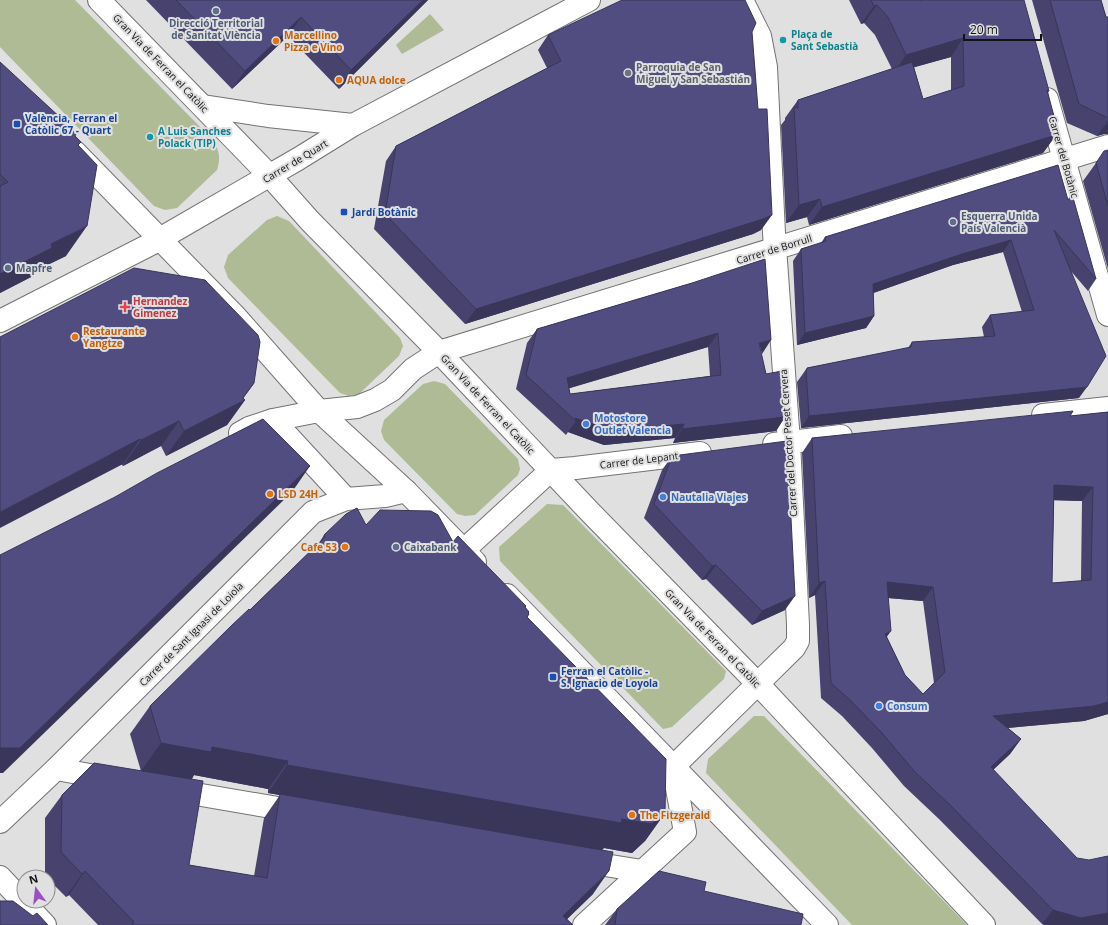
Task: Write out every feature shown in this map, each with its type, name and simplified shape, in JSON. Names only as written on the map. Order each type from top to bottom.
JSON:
[{"type":"street","name":"Gran Via de Ferran el Catòlic","points":[[99,0],[270,176],[310,221],[439,352],[588,511],[757,683],[984,925]]},
{"type":"street","name":"Carrer del Doctor Peset Cervera","points":[[673,767],[794,648],[798,641],[789,442],[766,67],[760,36],[742,0]]},
{"type":"street","name":"Carrer de Quart","points":[[0,321],[159,239],[270,176],[353,125],[586,1]]},
{"type":"street","name":"Carrer del Botànic","points":[[1042,83],[1108,315]]},
{"type":"street","points":[[203,106],[268,116],[353,125]]},
{"type":"street","points":[[60,137],[236,316],[319,411],[406,491],[827,925]]},
{"type":"street","name":"Carrer de Borrull","points":[[439,352],[1108,146]]},
{"type":"street","name":"Gran Via de Ferran el Catòlic","points":[[220,443],[249,428],[273,420],[319,411],[357,407],[375,400],[392,390],[413,369],[439,352]]},
{"type":"street","points":[[1022,417],[1108,408]]},
{"type":"street","points":[[273,420],[346,499]]},
{"type":"street","points":[[751,446],[858,434]]},
{"type":"street","name":"Carrer de Lepant","points":[[551,470],[720,450]]},
{"type":"street","points":[[464,550],[551,470]]},
{"type":"street","name":"Carrer de Sant Ignasi de Loiola","points":[[0,822],[56,770],[313,512],[346,499],[385,496],[406,491]]},
{"type":"street","points":[[584,925],[685,832],[673,767]]},
{"type":"street","points":[[56,770],[322,816]]},
{"type":"street","points":[[564,858],[642,871]]},
{"type":"street","points":[[0,877],[44,925]]},
{"type":"green space","points":[[0,0],[75,0],[213,140],[219,154],[217,170],[177,208],[165,210],[154,206],[0,47]]},
{"type":"green space","points":[[430,14],[444,30],[402,54],[396,45]]},
{"type":"green space","points":[[277,216],[289,221],[400,338],[403,346],[399,356],[359,394],[349,396],[340,393],[228,278],[224,267],[228,255],[267,220]]},
{"type":"green space","points":[[434,381],[445,384],[518,459],[520,469],[518,475],[475,515],[465,516],[457,514],[384,440],[381,431],[384,420],[423,384]]},
{"type":"green space","points":[[547,504],[563,505],[726,671],[724,679],[672,727],[663,729],[500,561],[499,547]]},
{"type":"green space","points":[[754,716],[764,716],[967,925],[852,925],[706,773],[708,759]]},
{"type":"building","points":[[176,0],[423,0],[351,70],[301,17],[245,71]]},
{"type":"building","points":[[622,0],[745,0],[756,23],[752,32],[758,109],[767,109],[772,215],[476,309],[385,214],[396,146],[561,61],[548,35]]},
{"type":"building","points":[[871,0],[1024,0],[1049,91],[1047,90],[1055,120],[1053,121],[1055,127],[1053,127],[1056,135],[822,207],[820,199],[799,205],[794,107],[798,108],[798,100],[912,62],[923,99],[964,86],[963,38],[906,55],[888,17],[877,5],[874,6]]},
{"type":"building","points":[[1050,0],[1101,0],[1106,17],[1108,17],[1108,118],[1079,104]]},
{"type":"building","points":[[0,62],[63,120],[81,142],[78,145],[97,165],[87,226],[51,244],[52,248],[0,274],[0,186],[8,182],[0,174]]},
{"type":"building","points":[[1108,150],[1108,206],[1096,163],[1104,151]]},
{"type":"building","points":[[1058,165],[1068,200],[1072,194],[1096,279],[1054,230],[1106,356],[1087,387],[809,416],[807,368],[911,347],[912,342],[995,336],[990,315],[1034,310],[1011,240],[962,254],[873,284],[874,316],[805,333],[801,249],[826,241],[825,237]]},
{"type":"building","points":[[765,259],[771,340],[759,343],[766,374],[782,371],[785,417],[682,429],[684,424],[613,431],[575,418],[576,421],[526,375],[537,329],[692,283]],"holes":[[[718,333],[721,375],[570,394],[567,378]]]},
{"type":"building","points":[[134,268],[205,280],[258,335],[260,342],[254,383],[243,398],[245,400],[184,431],[179,421],[141,440],[140,439],[0,512],[0,337]]},
{"type":"building","points":[[1073,411],[1070,416],[1108,412],[1108,702],[1094,706],[993,716],[1021,739],[991,767],[1077,858],[1089,860],[1108,856],[1108,913],[1081,918],[1053,910],[950,805],[914,771],[882,733],[831,683],[825,581],[819,583],[812,438]],"holes":[[[1054,485],[1093,487],[1091,580],[1052,583]],[[887,582],[933,587],[945,672],[923,694],[905,675],[885,634],[891,631]]]},
{"type":"building","points":[[263,419],[310,466],[20,748],[0,748],[0,555],[115,497],[157,473]]},
{"type":"building","points":[[787,441],[795,596],[762,611],[716,565],[712,566],[654,504],[672,456]]},
{"type":"building","points":[[357,508],[366,525],[380,510],[431,511],[438,515],[453,542],[458,536],[526,606],[525,607],[529,612],[527,617],[666,759],[665,813],[652,824],[622,819],[621,823],[287,765],[288,761],[212,747],[211,752],[161,743],[150,706],[231,626],[249,609],[250,610],[325,537],[324,535],[346,514]]},
{"type":"building","points":[[94,763],[203,781],[189,865],[267,878],[280,794],[613,852],[609,871],[563,916],[573,925],[132,925],[134,922],[85,871],[82,874],[61,852],[62,795]]},
{"type":"building","points":[[659,871],[706,882],[704,891],[803,914],[801,925],[615,925],[617,909]]},
{"type":"building","points":[[0,901],[13,901],[16,903],[16,909],[24,909],[33,916],[37,913],[48,925],[0,925]]},
{"type":"place","name":"Direcció Territorial de Sanitat Vlència","points":[[216,11]]},
{"type":"place","name":"Plaça de Sant Sebastià","points":[[783,40]]},
{"type":"place","name":"Marcellino Pizza e Vino","points":[[276,41]]},
{"type":"place","name":"Parroquia de San Miguel y San Sebastián","points":[[628,73]]},
{"type":"place","name":"AQUA dolce","points":[[339,80]]},
{"type":"place","name":"València, Ferran el Catòlic 67 - Quart","points":[[17,124]]},
{"type":"place","name":"A Luis Sanches Polack (TIP)","points":[[150,137]]},
{"type":"place","name":"Jardí Botànic","points":[[344,212]]},
{"type":"place","name":"Esquerra Unida País Valencià","points":[[953,222]]},
{"type":"place","name":"Mapfre","points":[[8,268]]},
{"type":"place","name":"Hernandez Gimenez","points":[[125,307]]},
{"type":"place","name":"Restaurante Yangtze","points":[[75,337]]},
{"type":"place","name":"Motostore Outlet Valencia","points":[[586,424]]},
{"type":"place","name":"LSD 24H","points":[[270,494]]},
{"type":"place","name":"Nautalia Viajes","points":[[663,497]]},
{"type":"place","name":"Cafe 53","points":[[345,547]]},
{"type":"place","name":"Caixabank","points":[[396,547]]},
{"type":"place","name":"Ferran el Catòlic - S. Ignacio de Loyola","points":[[553,677]]},
{"type":"place","name":"Consum","points":[[879,706]]},
{"type":"place","name":"The Fitzgerald","points":[[632,815]]}]
